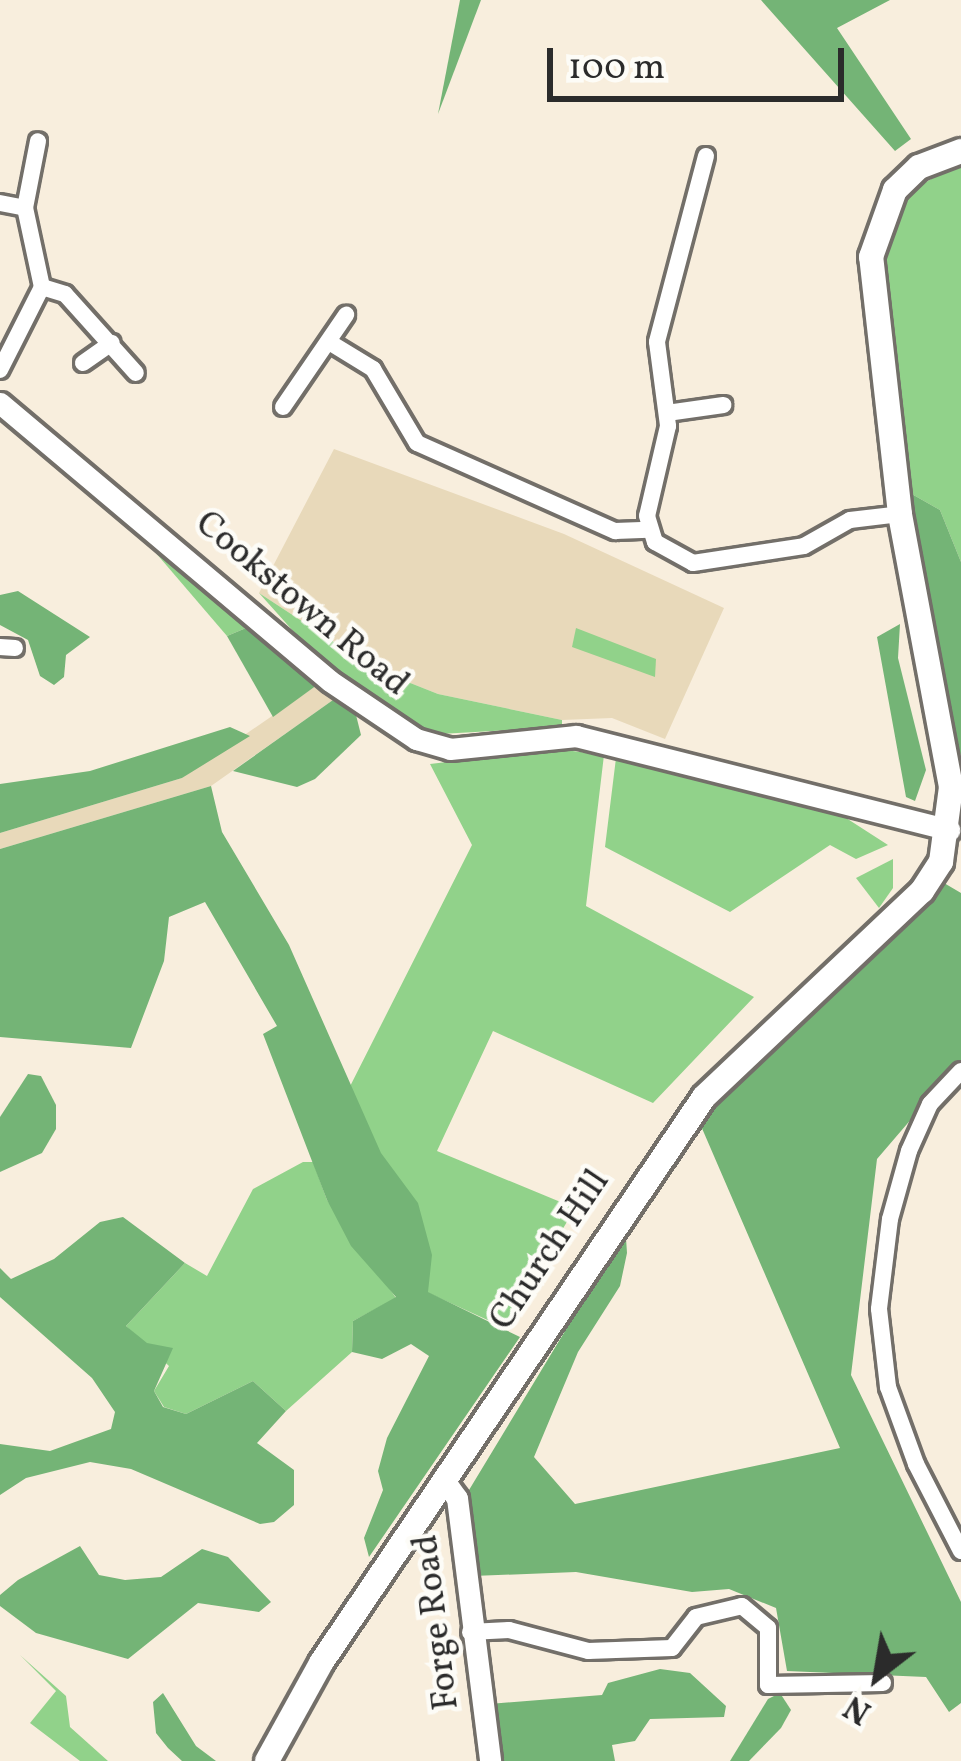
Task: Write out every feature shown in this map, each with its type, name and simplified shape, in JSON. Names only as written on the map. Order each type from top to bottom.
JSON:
[{"type":"main road","name":"Church Hill","points":[[267,1761],[321,1663],[704,1097],[951,866],[951,787],[900,514],[871,257],[895,190],[919,167],[961,151]]},
{"type":"street","points":[[0,370],[41,287],[25,208],[38,141]]},
{"type":"street","points":[[706,156],[657,342],[667,413],[648,530],[666,553],[694,563],[804,546],[850,520],[900,514]]},
{"type":"street","points":[[0,203],[25,208]]},
{"type":"street","points":[[41,287],[65,294],[136,374]]},
{"type":"street","points":[[283,407],[346,315]]},
{"type":"street","points":[[328,342],[373,369],[417,443],[616,531],[648,530]]},
{"type":"street","points":[[83,362],[112,343]]},
{"type":"street","name":"Cookstown Road","points":[[0,403],[330,681],[416,739],[450,749],[576,736],[949,830]]},
{"type":"street","points":[[667,413],[723,405]]},
{"type":"street","points":[[961,1071],[930,1104],[909,1151],[890,1220],[879,1309],[888,1387],[916,1464],[961,1551]]},
{"type":"street","name":"Forge Road","points":[[443,1479],[458,1498],[470,1632],[490,1761]]},
{"type":"street","points":[[470,1632],[508,1630],[588,1651],[672,1648],[696,1617],[742,1606],[767,1628],[768,1685],[883,1683]]},
{"type":"shaded area","points":[[334,449],[564,534],[724,608],[665,739],[612,718],[562,720],[438,694],[375,669],[259,593]]},
{"type":"shaded area","points":[[317,685],[333,700],[211,786],[0,849],[0,833],[182,778]]},
{"type":"green space","points":[[460,0],[481,0],[438,114]]},
{"type":"green space","points":[[761,0],[890,0],[837,28],[911,139],[895,151]]},
{"type":"green space","points":[[961,161],[961,562],[940,510],[910,493],[882,250],[908,193]]},
{"type":"green space","points":[[910,493],[940,510],[961,562],[961,757],[942,689]]},
{"type":"green space","points":[[149,545],[188,572],[246,628],[227,636]]},
{"type":"green space","points":[[18,591],[90,637],[66,655],[64,677],[54,685],[40,676],[28,640],[0,625],[0,595]]},
{"type":"green space","points":[[259,593],[375,669],[438,694],[562,720],[562,727],[440,734],[397,719],[320,661]]},
{"type":"green space","points":[[900,624],[898,658],[926,770],[915,801],[906,797],[877,637]]},
{"type":"green space","points":[[246,628],[317,685],[273,717],[227,636]]},
{"type":"green space","points":[[576,628],[656,659],[655,677],[572,647]]},
{"type":"green space","points":[[333,700],[356,715],[361,735],[315,779],[297,787],[233,771]]},
{"type":"green space","points":[[230,727],[250,736],[182,778],[0,833],[0,784],[90,771]]},
{"type":"green space","points":[[557,749],[604,755],[586,906],[754,997],[653,1103],[493,1031],[437,1151],[575,1208],[505,1328],[422,1290],[333,1120],[472,845],[430,764]]},
{"type":"green space","points":[[616,758],[843,816],[888,845],[856,859],[830,845],[730,912],[605,847]]},
{"type":"green space","points":[[211,786],[222,832],[289,945],[381,1153],[418,1203],[432,1255],[428,1292],[520,1337],[369,1557],[364,1538],[383,1490],[378,1471],[387,1438],[429,1356],[411,1344],[382,1359],[352,1352],[353,1321],[396,1297],[351,1246],[327,1200],[263,1034],[277,1026],[205,902],[169,917],[164,961],[131,1048],[0,1037],[0,849]]},
{"type":"green space","points":[[893,859],[893,888],[879,908],[856,878]]},
{"type":"green space","points":[[944,883],[961,893],[961,1061],[877,1159],[851,1375],[961,1602],[961,1703],[949,1712],[926,1677],[787,1671],[776,1608],[729,1589],[692,1592],[576,1572],[473,1576],[466,1495],[620,1240],[626,1238],[627,1253],[620,1286],[578,1352],[534,1457],[575,1504],[840,1448],[701,1126],[748,1065]]},
{"type":"green space","points":[[28,1074],[41,1076],[56,1105],[56,1129],[42,1153],[0,1172],[0,1117]]},
{"type":"green space","points":[[303,1162],[313,1162],[327,1200],[396,1298],[353,1321],[352,1352],[286,1411],[253,1381],[186,1414],[164,1407],[154,1391],[169,1366],[126,1326],[185,1263],[207,1276],[253,1189]]},
{"type":"green space","points":[[123,1217],[185,1263],[126,1326],[147,1343],[173,1348],[154,1391],[163,1407],[186,1414],[253,1381],[286,1411],[257,1443],[294,1470],[294,1505],[274,1522],[260,1524],[131,1469],[90,1462],[26,1478],[0,1495],[0,1444],[50,1451],[111,1429],[115,1412],[92,1378],[0,1297],[0,1268],[11,1279],[54,1259],[100,1222]]},
{"type":"green space","points":[[80,1546],[99,1575],[125,1580],[161,1577],[202,1549],[228,1557],[271,1602],[259,1612],[198,1603],[128,1659],[36,1633],[0,1606],[0,1595],[18,1580]]},
{"type":"green space","points":[[20,1655],[66,1696],[70,1727],[108,1761],[80,1761],[30,1723],[56,1691]]},
{"type":"green space","points":[[660,1669],[690,1673],[726,1706],[724,1717],[650,1719],[635,1741],[612,1745],[615,1761],[501,1761],[489,1704],[602,1695],[608,1683]]},
{"type":"green space","points":[[163,1693],[196,1746],[216,1761],[182,1761],[156,1733],[153,1702]]},
{"type":"green space","points":[[780,1693],[791,1710],[781,1728],[749,1761],[730,1761],[768,1699]]}]
